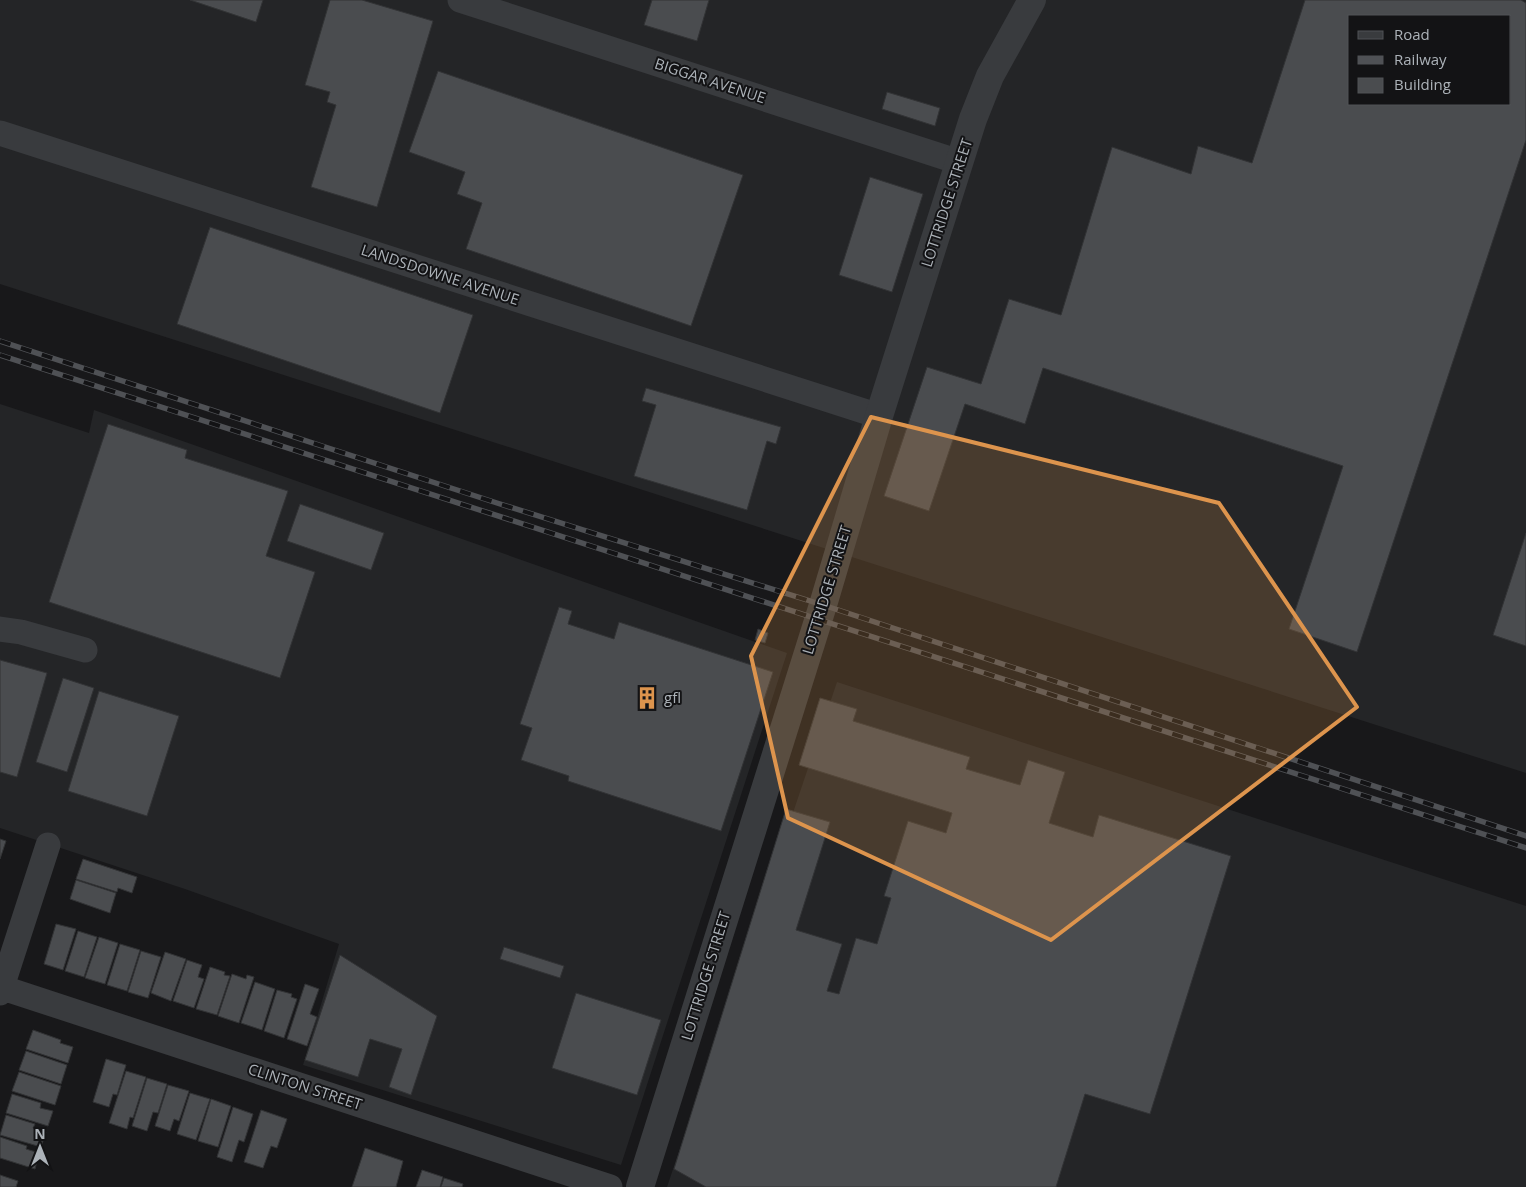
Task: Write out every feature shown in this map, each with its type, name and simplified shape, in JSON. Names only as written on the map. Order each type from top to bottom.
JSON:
[{"type":"street","name":"BIGGAR AVENUE","points":[[460,0],[959,162]]},
{"type":"street","name":"LOTTRIDGE STREET","points":[[640,1187],[823,605],[879,416],[959,162],[990,76],[1032,0]]},
{"type":"street","name":"LANDSDOWNE AVENUE","points":[[0,133],[879,416]]},
{"type":"street","points":[[0,629],[20,632],[85,650]]},
{"type":"street","points":[[1,990],[48,845]]},
{"type":"street","name":"CLINTON STREET","points":[[1,990],[610,1187]]},
{"type":"highlighted area","points":[[871,417],[1219,503],[1357,707],[1051,940],[788,818],[751,656]]},
{"type":"shaded area","points":[[0,0],[1526,0],[1526,773],[0,284]]},
{"type":"shaded area","points":[[0,404],[89,433],[94,410],[787,653],[621,1165],[303,1065],[339,944],[185,889],[0,828]]},
{"type":"shaded area","points":[[837,682],[1526,906],[1526,1187],[667,1187]]},
{"type":"building","points":[[190,0],[263,0],[256,22]]},
{"type":"building","points":[[330,0],[362,0],[433,21],[377,207],[311,187],[336,105],[327,102],[330,92],[305,85]]},
{"type":"building","points":[[652,0],[709,0],[697,41],[644,25]]},
{"type":"building","points":[[1305,0],[1521,0],[1526,3],[1526,140],[1357,652],[1289,629],[1343,466],[1043,368],[1025,424],[965,404],[929,511],[884,496],[927,367],[981,384],[1009,299],[1061,315],[1112,147],[1191,174],[1198,146],[1252,163]]},
{"type":"building","points":[[438,71],[743,175],[691,326],[466,249],[482,203],[457,194],[465,172],[409,152]]},
{"type":"building","points":[[887,92],[940,108],[935,126],[882,109]]},
{"type":"building","points":[[870,177],[923,194],[892,292],[839,275]]},
{"type":"building","points":[[210,227],[473,315],[440,413],[177,324]]},
{"type":"building","points":[[646,388],[781,427],[776,444],[767,441],[747,510],[634,476],[656,405],[642,401]]},
{"type":"building","points":[[108,424],[187,450],[185,458],[288,491],[266,556],[315,572],[280,678],[49,602]]},
{"type":"building","points":[[300,504],[384,533],[371,570],[287,541]]},
{"type":"building","points":[[1526,533],[1526,646],[1493,635]]},
{"type":"building","name":"gfl","points":[[559,607],[572,611],[568,624],[614,639],[619,622],[773,672],[721,831],[568,781],[569,776],[521,760],[532,728],[520,724]]},
{"type":"building","points":[[758,629],[768,633],[765,643],[755,640]]},
{"type":"building","points":[[0,660],[47,673],[17,777],[0,772]]},
{"type":"building","points":[[63,678],[94,688],[67,772],[36,762]]},
{"type":"building","points":[[99,691],[179,716],[147,816],[68,791]]},
{"type":"building","points":[[820,698],[857,709],[853,721],[970,757],[966,769],[1020,785],[1028,760],[1065,772],[1049,823],[1093,837],[1099,815],[1231,856],[1150,1114],[1085,1094],[1056,1187],[706,1187],[674,1169],[786,809],[830,822],[796,930],[842,944],[827,991],[839,994],[856,938],[877,944],[891,898],[884,896],[908,821],[946,833],[952,813],[799,765]]},
{"type":"building","points":[[0,839],[6,841],[0,859]]},
{"type":"building","points":[[83,859],[137,877],[132,893],[118,888],[117,892],[76,879]]},
{"type":"building","points":[[76,880],[116,893],[110,913],[70,899]]},
{"type":"building","points":[[56,924],[76,929],[63,970],[44,964]]},
{"type":"building","points":[[78,931],[97,937],[84,977],[65,971]]},
{"type":"building","points":[[99,937],[118,943],[105,984],[85,978]]},
{"type":"building","points":[[120,944],[140,950],[127,991],[107,985]]},
{"type":"building","points":[[504,947],[564,966],[560,978],[500,959]]},
{"type":"building","points":[[141,951],[161,957],[148,998],[128,992]]},
{"type":"building","points":[[165,952],[186,959],[171,1001],[151,993]]},
{"type":"building","points":[[340,955],[437,1016],[411,1095],[389,1087],[402,1049],[370,1039],[358,1077],[305,1060]]},
{"type":"building","points":[[187,960],[202,965],[198,977],[204,979],[194,1008],[173,1001]]},
{"type":"building","points":[[210,967],[225,972],[224,975],[230,976],[217,1015],[196,1009]]},
{"type":"building","points":[[232,974],[246,979],[247,975],[254,977],[239,1023],[218,1016]]},
{"type":"building","points":[[255,982],[275,989],[262,1030],[241,1023]]},
{"type":"building","points":[[305,984],[319,989],[310,1014],[317,1017],[307,1046],[287,1039]]},
{"type":"building","points":[[277,990],[292,994],[291,997],[297,999],[284,1038],[264,1031]]},
{"type":"building","points":[[576,993],[661,1020],[637,1095],[552,1068]]},
{"type":"building","points":[[33,1030],[61,1040],[60,1043],[73,1047],[68,1063],[26,1049]]},
{"type":"building","points":[[26,1051],[67,1065],[61,1084],[19,1070]]},
{"type":"building","points":[[106,1059],[126,1065],[117,1095],[113,1094],[109,1107],[93,1102]]},
{"type":"building","points":[[126,1071],[146,1077],[133,1118],[130,1117],[127,1129],[109,1123]]},
{"type":"building","points":[[19,1072],[61,1086],[55,1105],[12,1091]]},
{"type":"building","points":[[147,1078],[167,1084],[158,1113],[153,1112],[147,1131],[132,1126]]},
{"type":"building","points":[[168,1085],[189,1091],[179,1121],[174,1119],[170,1131],[155,1126]]},
{"type":"building","points":[[190,1093],[210,1099],[196,1140],[177,1134]]},
{"type":"building","points":[[12,1094],[41,1103],[40,1108],[53,1111],[48,1126],[6,1113]]},
{"type":"building","points":[[211,1099],[231,1106],[218,1147],[198,1141]]},
{"type":"building","points":[[233,1107],[253,1114],[244,1142],[239,1140],[232,1162],[217,1157]]},
{"type":"building","points":[[261,1110],[287,1119],[277,1148],[271,1146],[263,1168],[244,1162]]},
{"type":"building","points":[[6,1115],[35,1124],[33,1128],[46,1132],[41,1147],[0,1135]]},
{"type":"building","points":[[0,1137],[27,1146],[26,1149],[39,1153],[35,1169],[0,1158]]},
{"type":"building","points":[[365,1148],[403,1161],[396,1187],[352,1187]]},
{"type":"building","points":[[422,1170],[443,1177],[440,1187],[416,1187]]},
{"type":"building","points":[[0,1175],[18,1181],[16,1187],[0,1187]]},
{"type":"building","points":[[444,1178],[463,1184],[462,1187],[441,1187]]},
{"type":"railway","points":[[0,341],[497,503],[823,605],[1526,836]]},
{"type":"railway","points":[[0,355],[1526,848]]},
{"type":"place","name":"gfl","points":[[647,698]]}]
